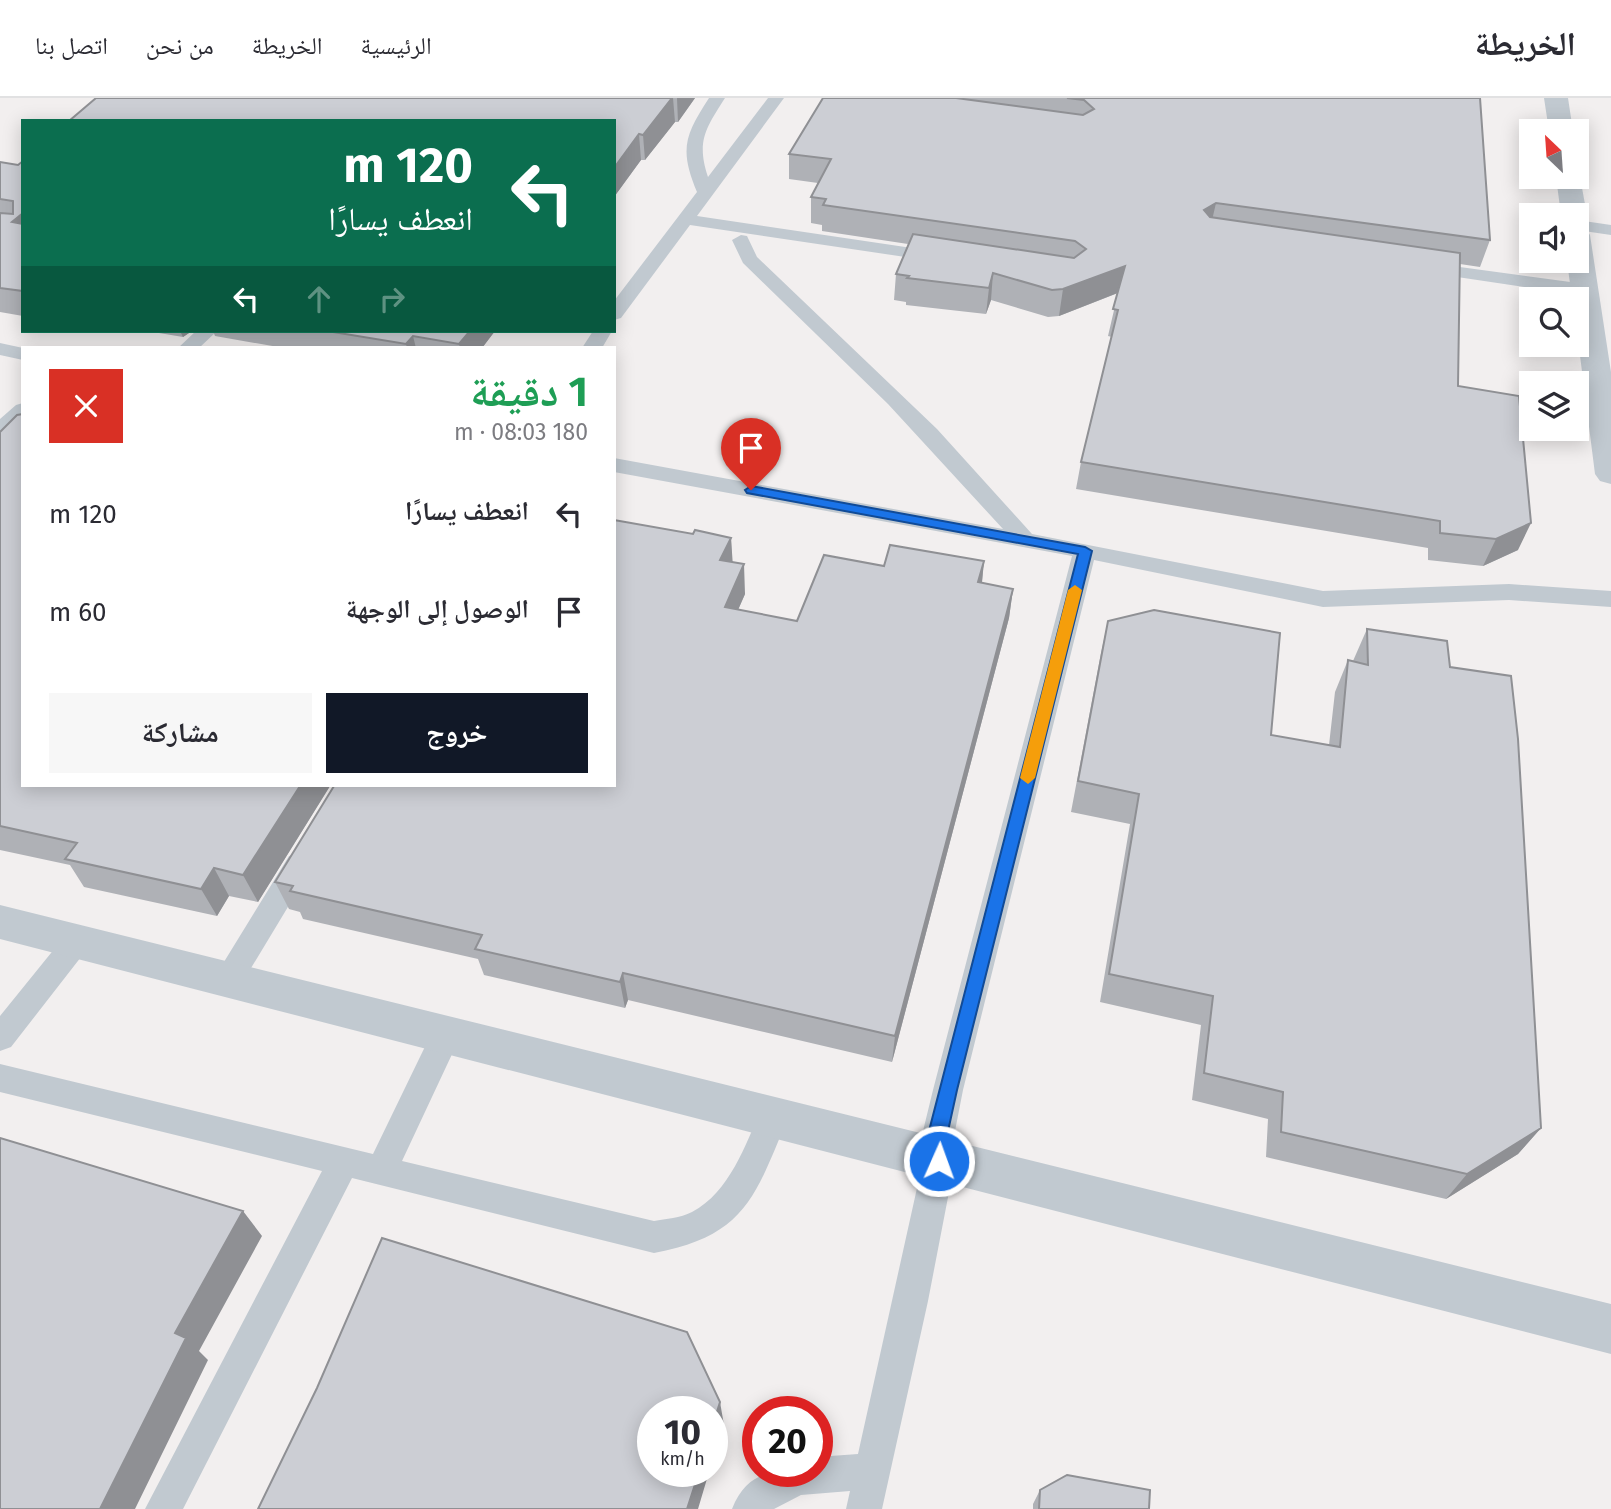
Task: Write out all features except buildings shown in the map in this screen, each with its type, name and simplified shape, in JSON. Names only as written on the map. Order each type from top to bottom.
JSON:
[{"type":"street","points":[[1556,98],[1559,119]]},
{"type":"street","points":[[1589,300],[1601,329],[1611,474]]},
{"type":"street","points":[[0,922],[1611,1329]]},
{"type":"lane","points":[[705,191],[691,157],[696,131],[716,98]]},
{"type":"lane","points":[[616,309],[776,98]]},
{"type":"lane","points":[[684,219],[960,260]]},
{"type":"lane","points":[[1589,227],[1611,230]]},
{"type":"lane","points":[[741,240],[756,266],[917,418],[971,475],[1026,541]]},
{"type":"lane","points":[[1404,265],[1563,287]]},
{"type":"lane","points":[[190,346],[204,333]]},
{"type":"lane","points":[[0,349],[21,354]]},
{"type":"lane","points":[[0,430],[21,411]]},
{"type":"lane","points":[[616,465],[1085,551],[1323,599],[1509,592],[1611,599]]},
{"type":"lane","points":[[864,1509],[911,1301],[939,1161],[939,1131],[948,1090],[1085,551]]},
{"type":"lane","points":[[229,979],[312,843]]},
{"type":"lane","points":[[0,1038],[78,940]]},
{"type":"lane","points":[[380,1172],[446,1035]]},
{"type":"lane","points":[[0,1078],[654,1237],[680,1234],[705,1224],[727,1207],[742,1186],[773,1118]]},
{"type":"lane","points":[[163,1509],[343,1163]]},
{"type":"lane","points":[[750,1509],[765,1492],[800,1477],[872,1471]]},
{"type":"slow traffic","points":[[1028,778],[1075,590]]},
{"type":"route","points":[[751,490],[1085,551],[948,1090],[939,1131],[939,1161]]}]
